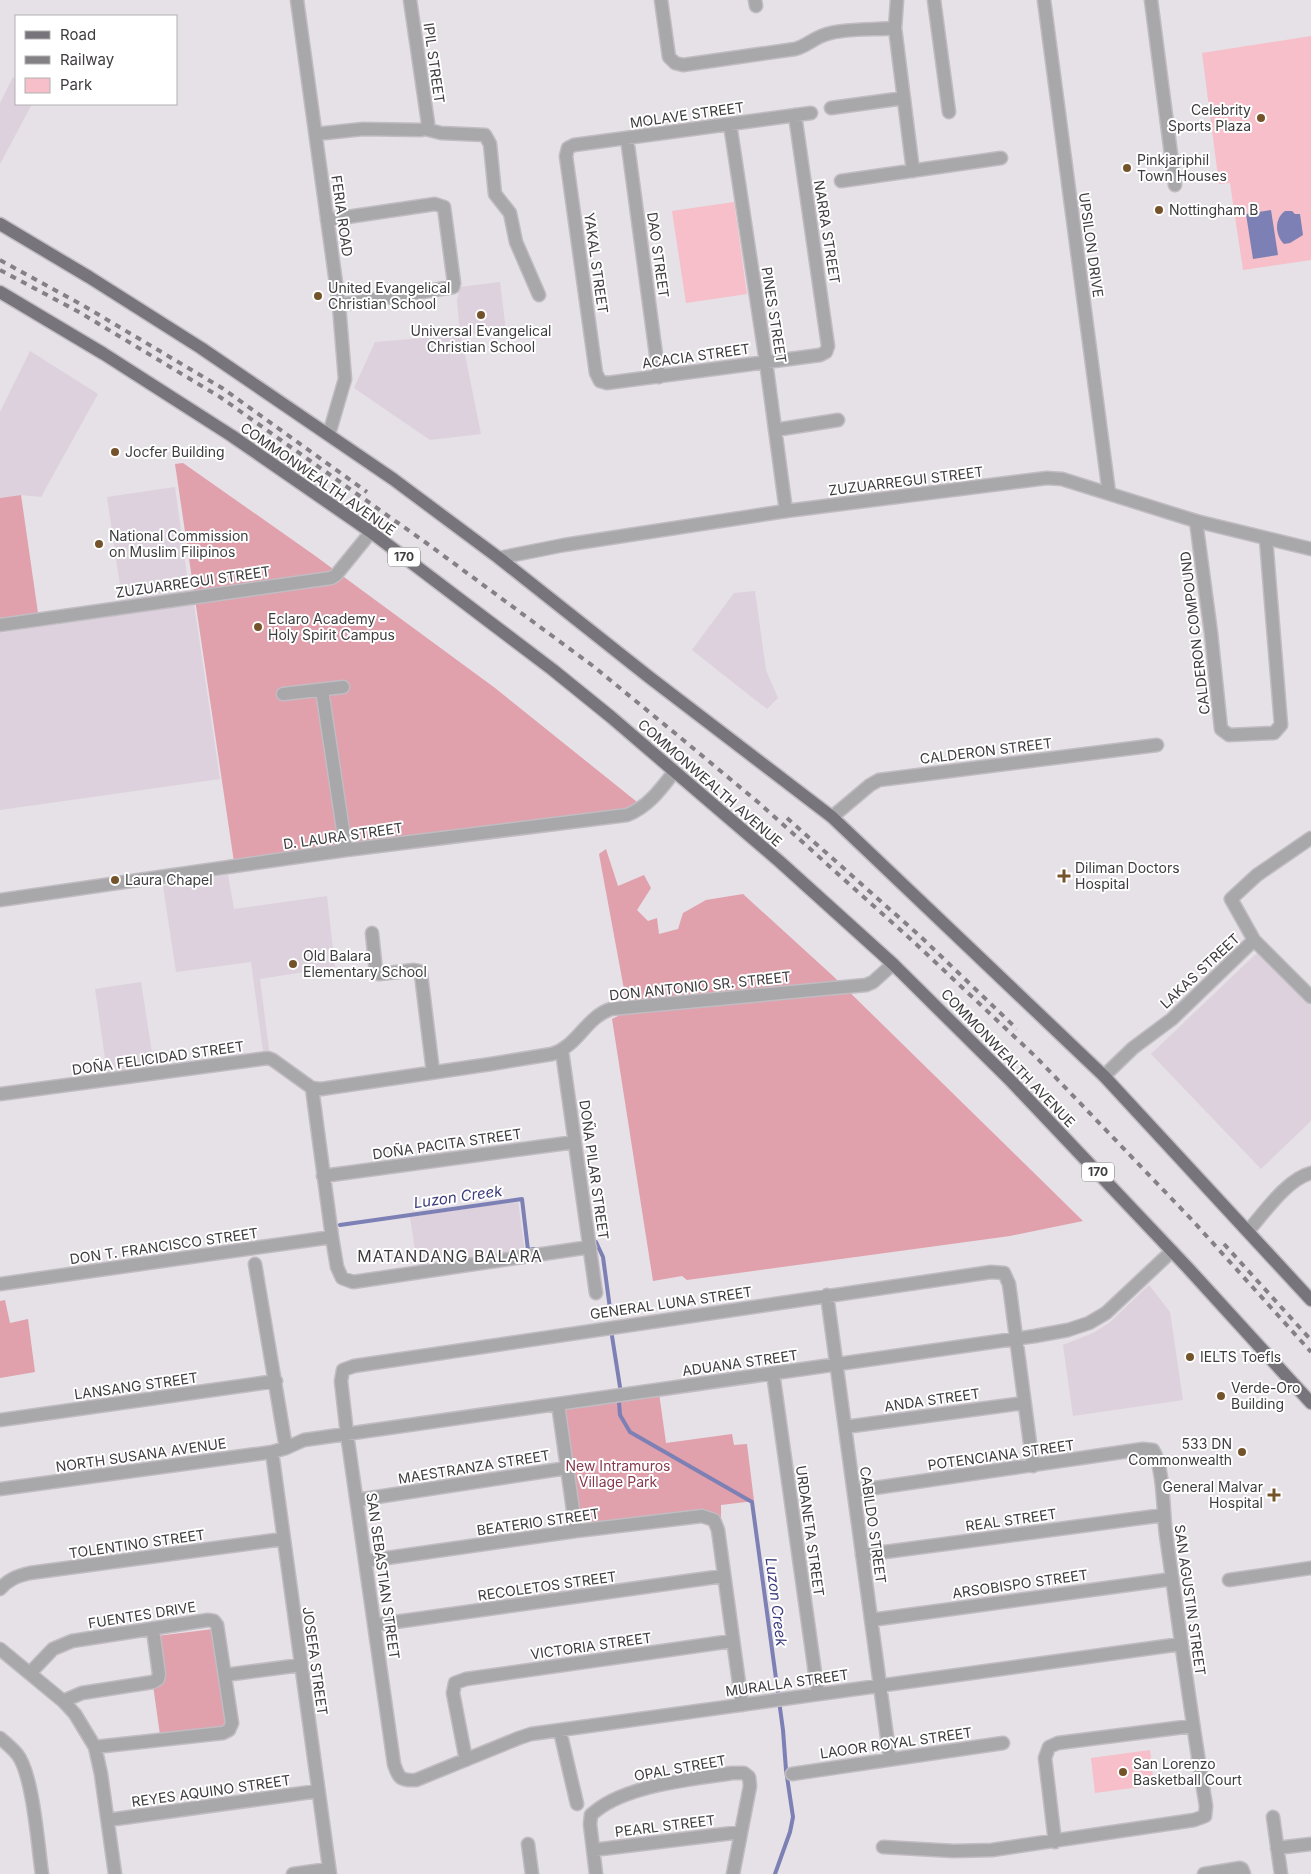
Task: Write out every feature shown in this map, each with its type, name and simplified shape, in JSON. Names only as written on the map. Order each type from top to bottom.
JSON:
[{"type":"main road","points":[[0,224],[145,312],[258,385],[329,434],[499,558],[832,817],[1104,1076],[1311,1300]]},
{"type":"main road","name":"COMMONWEALTH AVENUE","points":[[0,292],[232,436],[371,532],[612,717],[779,861],[893,964],[1010,1080],[1172,1251],[1311,1403]]},
{"type":"street","name":"FERIA ROAD","points":[[297,0],[339,305],[345,379],[329,434]]},
{"type":"street","name":"IPIL STREET","points":[[410,0],[428,123],[425,129]]},
{"type":"street","points":[[661,0],[669,57],[674,63],[682,65],[794,49],[802,47],[819,36],[832,32],[895,28]]},
{"type":"street","points":[[897,0],[895,28],[913,171]]},
{"type":"street","points":[[934,0],[949,112]]},
{"type":"street","name":"UPSILON DRIVE","points":[[1044,0],[1109,493]]},
{"type":"street","points":[[1151,0],[1174,185]]},
{"type":"street","points":[[831,108],[904,98]]},
{"type":"street","name":"MOLAVE STREET","points":[[568,148],[574,145],[810,113]]},
{"type":"street","name":"NARRA STREET","points":[[794,115],[828,346],[826,352]]},
{"type":"street","name":"PINES STREET","points":[[730,124],[766,362],[786,512]]},
{"type":"street","points":[[316,134],[363,129],[425,129],[441,133],[485,135],[488,139],[495,194],[510,213],[516,242],[539,295]]},
{"type":"street","name":"DAO STREET","points":[[627,138],[659,376]]},
{"type":"street","name":"YAKAL STREET","points":[[568,148],[566,156],[595,364],[600,381]]},
{"type":"street","points":[[841,181],[1001,158]]},
{"type":"street","points":[[327,220],[436,204],[444,207],[453,287],[339,305]]},
{"type":"street","name":"ACACIA STREET","points":[[600,381],[607,384],[820,355],[826,352]]},
{"type":"street","points":[[775,430],[838,420]]},
{"type":"street","name":"ZUZUARREGUI STREET","points":[[499,558],[564,545],[786,512],[1047,478],[1062,478],[1196,521],[1311,550]]},
{"type":"street","name":"CALDERON COMPOUND","points":[[1196,521],[1211,633],[1221,729],[1229,735],[1274,733],[1281,725],[1266,539]]},
{"type":"street","name":"ZUZUARREGUI STREET","points":[[0,624],[330,578],[336,575],[371,532]]},
{"type":"street","points":[[283,694],[343,687]]},
{"type":"street","points":[[322,690],[346,850]]},
{"type":"street","name":"CALDERON STREET","points":[[832,817],[870,785],[879,780],[1157,745]]},
{"type":"street","name":"D. LAURA STREET","points":[[0,900],[346,850],[627,814],[637,810],[654,798],[674,772]]},
{"type":"street","points":[[1254,940],[1232,899],[1257,875],[1311,838]]},
{"type":"street","points":[[372,932],[376,972],[379,974],[414,970],[419,971],[421,974],[433,1072]]},
{"type":"street","name":"LAKAS STREET","points":[[1104,1076],[1133,1048],[1172,1019],[1254,940],[1311,997]]},
{"type":"street","name":"DON ANTONIO SR. STREET","points":[[562,1051],[570,1045],[598,1014],[611,1009],[866,985],[873,982],[893,964]]},
{"type":"street","points":[[562,1051],[491,1064],[320,1089],[312,1088],[323,1176],[337,1267],[342,1278],[352,1282],[590,1247]]},
{"type":"street","name":"DOÑA PILAR STREET","points":[[562,1051],[596,1293]]},
{"type":"street","name":"DOÑA FELICIDAD STREET","points":[[0,1094],[35,1091],[268,1058],[312,1088]]},
{"type":"street","name":"DOÑA PACITA STREET","points":[[323,1176],[575,1142]]},
{"type":"street","points":[[1248,1231],[1297,1178],[1311,1173]]},
{"type":"street","name":"DON T. FRANCISCO STREET","points":[[0,1284],[332,1237]]},
{"type":"street","name":"ADUANA STREET","points":[[286,1448],[304,1440],[1068,1330],[1089,1323],[1106,1313],[1172,1251]]},
{"type":"street","points":[[255,1264],[286,1448]]},
{"type":"street","name":"GENERAL LUNA STREET","points":[[343,1370],[354,1366],[991,1272],[1004,1273],[1009,1284],[1016,1339]]},
{"type":"street","name":"CABILDO STREET","points":[[826,1295],[890,1759]]},
{"type":"street","points":[[1016,1339],[1033,1466]]},
{"type":"street","name":"SAN SEBASTIAN STREET","points":[[343,1370],[341,1381],[347,1434],[394,1764],[398,1776],[405,1781]]},
{"type":"street","name":"URDANETA STREET","points":[[772,1374],[818,1694]]},
{"type":"street","name":"LANSANG STREET","points":[[0,1420],[276,1381]]},
{"type":"street","name":"ANDA STREET","points":[[845,1427],[1024,1403]]},
{"type":"street","points":[[558,1404],[576,1531]]},
{"type":"street","name":"NORTH SUSANA AVENUE","points":[[0,1490],[272,1452],[286,1448]]},
{"type":"street","name":"POTENCIANA STREET","points":[[854,1491],[1143,1449],[1153,1450]]},
{"type":"street","name":"SAN AGUSTIN STREET","points":[[1055,1842],[1194,1820],[1204,1816],[1206,1806],[1192,1726],[1158,1459],[1153,1450]]},
{"type":"street","name":"JOSEFA STREET","points":[[272,1452],[330,1872]]},
{"type":"street","name":"MAESTRANZA STREET","points":[[356,1500],[567,1468]]},
{"type":"street","name":"REAL STREET","points":[[862,1555],[1164,1514]]},
{"type":"street","name":"BEATERIO STREET","points":[[366,1561],[576,1531],[702,1516],[714,1520],[718,1530],[723,1576]]},
{"type":"street","name":"TOLENTINO STREET","points":[[0,1589],[15,1576],[283,1539]]},
{"type":"street","points":[[1229,1580],[1311,1568]]},
{"type":"street","points":[[723,1576],[742,1705]]},
{"type":"street","name":"RECOLETOS STREET","points":[[374,1625],[723,1576]]},
{"type":"street","name":"ARSOBISPO STREET","points":[[871,1620],[1172,1579]]},
{"type":"street","name":"FUENTES DRIVE","points":[[30,1673],[53,1650],[72,1641],[208,1620],[214,1621],[217,1625],[232,1722],[229,1730],[223,1733],[95,1747]]},
{"type":"street","points":[[63,1701],[82,1693],[158,1680],[159,1674],[153,1630]]},
{"type":"street","name":"VICTORIA STREET","points":[[466,1760],[453,1693],[455,1683],[466,1679],[732,1641]]},
{"type":"street","name":"MURALLA STREET","points":[[405,1781],[416,1780],[519,1738],[537,1734],[1181,1644]]},
{"type":"street","points":[[0,1649],[63,1701],[75,1714],[95,1747],[101,1774],[115,1874]]},
{"type":"street","points":[[225,1675],[300,1664]]},
{"type":"street","points":[[883,1847],[975,1852],[1055,1842],[1045,1758],[1049,1747],[1058,1743],[1192,1726]]},
{"type":"street","points":[[560,1731],[577,1804]]},
{"type":"street","points":[[0,1738],[18,1755],[27,1776],[32,1796],[42,1874]]},
{"type":"street","name":"LAOOR ROYAL STREET","points":[[792,1774],[1003,1743]]},
{"type":"street","name":"OPAL STREET","points":[[593,1850],[591,1816],[596,1810],[633,1791],[744,1773],[749,1777],[750,1786],[741,1832]]},
{"type":"street","name":"REYES AQUINO STREET","points":[[108,1820],[318,1791]]},
{"type":"street","points":[[1272,1817],[1281,1874]]},
{"type":"street","points":[[733,1874],[741,1832]]},
{"type":"street","name":"PEARL STREET","points":[[593,1850],[741,1832]]},
{"type":"street","points":[[528,1844],[532,1874]]},
{"type":"street","points":[[1278,1848],[1311,1844]]},
{"type":"street","points":[[593,1850],[596,1874]]},
{"type":"street","points":[[1204,1874],[1240,1868],[1243,1871]]},
{"type":"street","points":[[294,1874],[330,1872]]},
{"type":"shaded area","points":[[13,77],[15,78],[15,105],[31,105],[0,164],[0,103]]},
{"type":"shaded area","points":[[500,282],[506,331],[461,335],[481,434],[430,440],[354,388],[375,342],[460,335],[457,300],[460,287]]},
{"type":"shaded area","points":[[30,351],[98,394],[41,497],[21,495],[0,498],[0,412]]},
{"type":"shaded area","points":[[175,487],[189,590],[122,599],[107,497]]},
{"type":"shaded area","points":[[755,591],[766,670],[778,698],[767,709],[692,650],[734,593]]},
{"type":"shaded area","points":[[194,604],[220,779],[0,810],[0,633]]},
{"type":"shaded area","name":"Old Balara Elementary School","points":[[228,875],[234,909],[327,896],[335,967],[260,979],[269,1050],[263,1051],[251,962],[176,972],[163,886]]},
{"type":"shaded area","points":[[1259,951],[1311,1006],[1311,1121],[1261,1169],[1151,1054]]},
{"type":"shaded area","points":[[141,982],[155,1072],[108,1079],[95,989]]},
{"type":"shaded area","points":[[518,1201],[525,1253],[418,1269],[410,1217]]},
{"type":"shaded area","points":[[1149,1285],[1170,1312],[1183,1400],[1073,1416],[1063,1345],[1093,1333],[1109,1323]]},
{"type":"green space","name":"Celebrity Sports Plaza","points":[[1311,36],[1311,260],[1243,270],[1230,183],[1219,184],[1202,53]]},
{"type":"green space","points":[[734,202],[747,294],[686,303],[672,211]]},
{"type":"green space","points":[[183,463],[314,555],[495,688],[637,802],[628,811],[234,862],[175,464]]},
{"type":"green space","points":[[21,495],[38,613],[0,618],[0,498]]},
{"type":"green space","points":[[606,849],[618,886],[644,875],[651,888],[637,910],[648,921],[657,918],[659,934],[678,929],[683,913],[706,900],[743,894],[833,976],[1083,1221],[1010,1236],[687,1280],[682,1276],[653,1281],[612,1019],[628,1011],[599,854]]},
{"type":"green space","points":[[5,1300],[10,1323],[28,1319],[35,1372],[0,1378],[0,1301]]},
{"type":"green space","name":"New Intramuros Village Park","points":[[659,1393],[666,1443],[732,1434],[734,1445],[747,1444],[754,1501],[721,1505],[721,1519],[708,1511],[579,1526],[562,1407]]},
{"type":"green space","points":[[213,1629],[226,1727],[160,1735],[153,1685],[163,1683],[157,1636]]},
{"type":"green space","name":"San Lorenzo Basketball Court","points":[[1150,1750],[1154,1785],[1095,1793],[1091,1758]]},
{"type":"water","points":[[1271,210],[1278,255],[1253,259],[1246,214]]},
{"type":"water","points":[[1285,211],[1300,214],[1303,235],[1290,243],[1284,244],[1277,232],[1277,223],[1281,214]]},
{"type":"waterway","name":"Luzon Creek","points":[[340,1225],[522,1199],[528,1250],[534,1249]]},
{"type":"waterway","name":"Luzon Creek","points":[[596,1242],[603,1257],[611,1316]]},
{"type":"waterway","name":"Luzon Creek","points":[[612,1336],[620,1387]]},
{"type":"waterway","name":"Luzon Creek","points":[[619,1402],[620,1415],[630,1432],[752,1502],[793,1817],[790,1832],[775,1874]]},
{"type":"railway","points":[[0,260],[84,306],[222,388],[367,492]]},
{"type":"railway","points":[[0,270],[79,312],[220,397],[425,542],[593,666],[676,734],[759,803],[916,944],[1036,1057],[1193,1221],[1311,1352]]},
{"type":"railway","points":[[787,818],[921,937],[1017,1029]]},
{"type":"railway","points":[[1224,1244],[1311,1340]]},
{"type":"place","name":"Celebrity Sports Plaza","points":[[1261,118]]},
{"type":"place","name":"Pinkjariphil Town Houses","points":[[1127,168]]},
{"type":"place","name":"Nottingham B","points":[[1159,210]]},
{"type":"place","name":"United Evangelical Christian School","points":[[318,296]]},
{"type":"place","name":"Universal Evangelical Christian School","points":[[481,315]]},
{"type":"place","name":"Jocfer Building","points":[[115,452]]},
{"type":"place","name":"National Commission on Muslim Filipinos","points":[[99,544]]},
{"type":"place","name":"Eclaro Academy - Holy Spirit Campus","points":[[258,627]]},
{"type":"place","name":"Diliman Doctors Hospital","points":[[1064,876]]},
{"type":"place","name":"Laura Chapel","points":[[115,880]]},
{"type":"place","name":"Old Balara Elementary School","points":[[293,964]]},
{"type":"place","name":"IELTS Toefls","points":[[1190,1357]]},
{"type":"place","name":"Verde-Oro Building","points":[[1221,1396]]},
{"type":"place","name":"533 DN Commonwealth","points":[[1242,1452]]},
{"type":"place","name":"General Malvar Hospital","points":[[1274,1495]]},
{"type":"place","name":"San Lorenzo Basketball Court","points":[[1123,1772]]},
{"type":"district","name":"MATANDANG BALARA","points":[[450,1256]]}]
